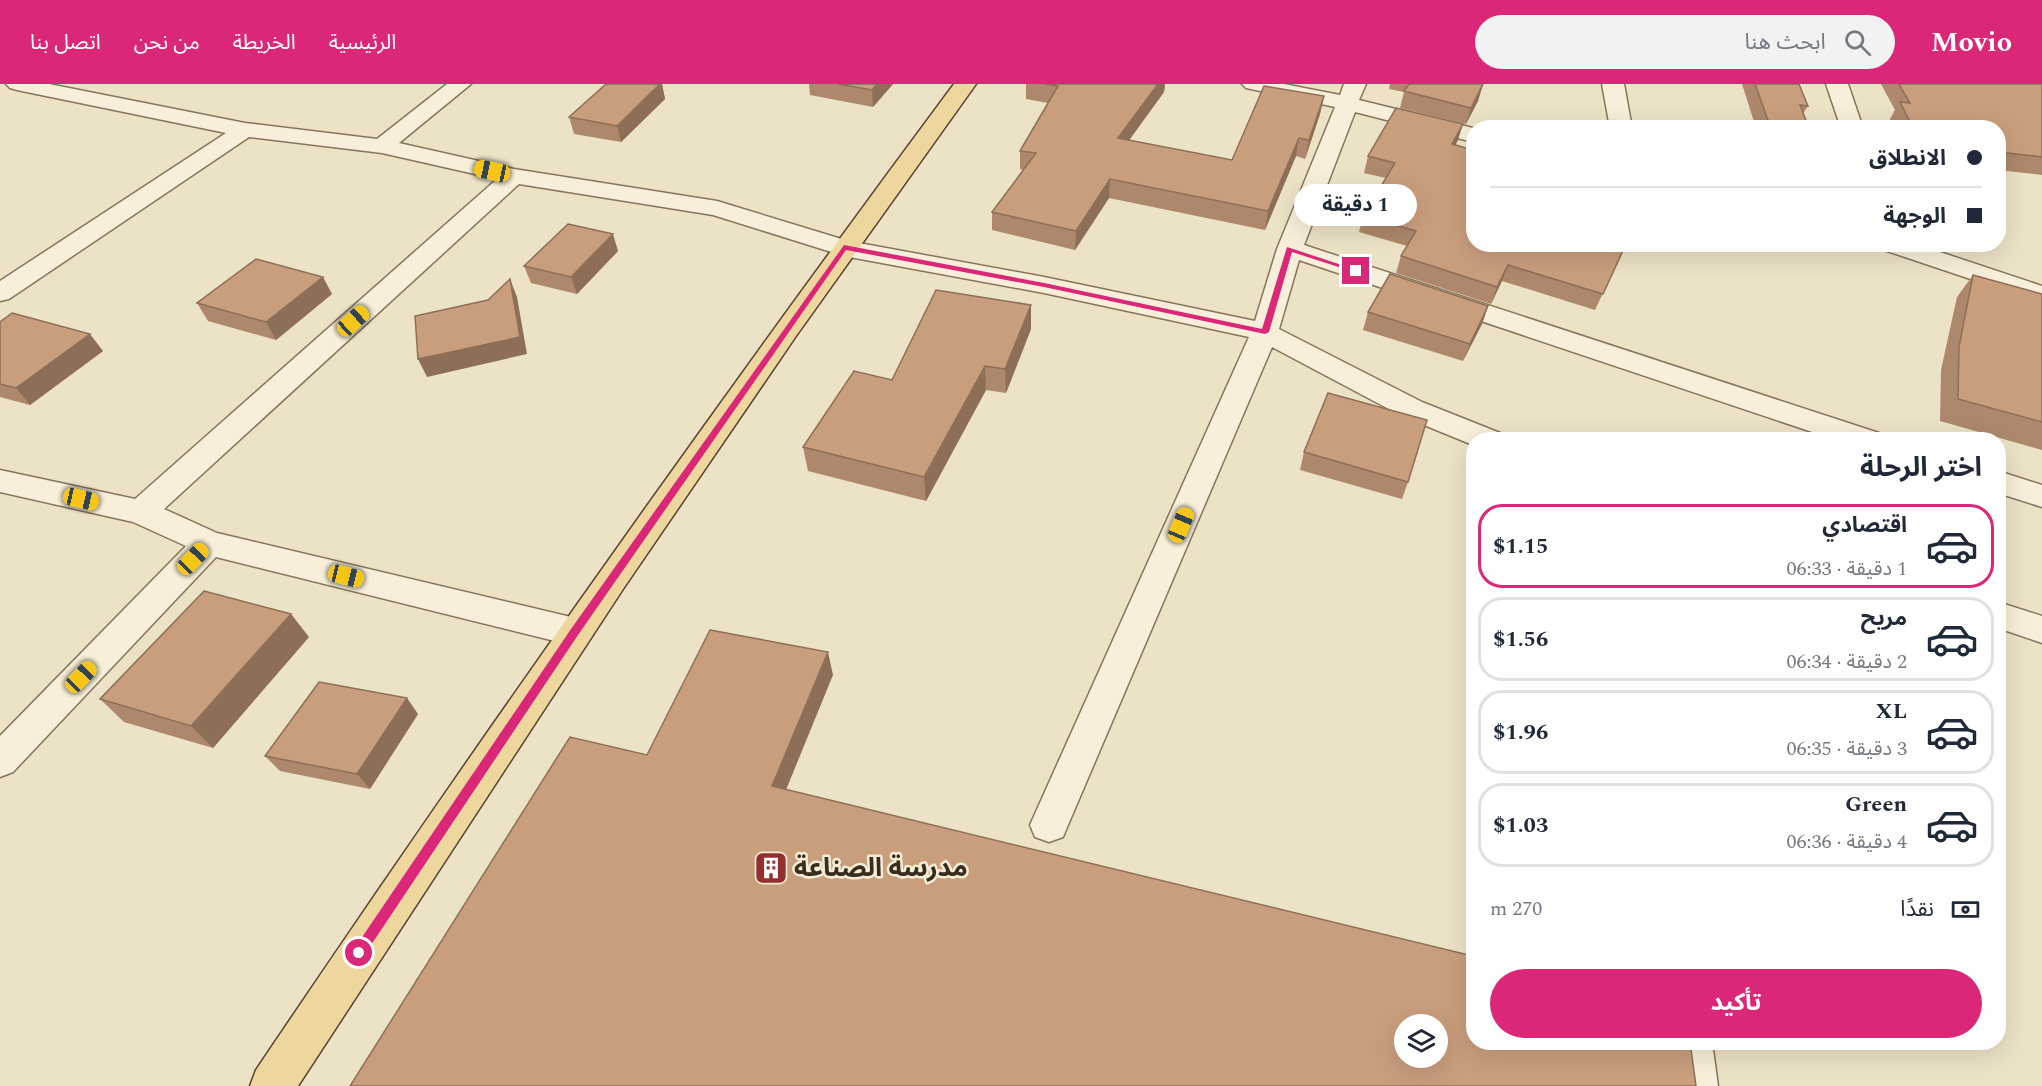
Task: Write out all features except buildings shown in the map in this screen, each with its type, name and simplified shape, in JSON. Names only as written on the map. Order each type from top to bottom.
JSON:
[{"type":"main road","points":[[272,1086],[433,839],[575,632],[844,248],[966,84]]},
{"type":"street","points":[[17,84],[245,130],[382,146],[514,176],[717,208],[844,248],[1044,285],[1265,332],[1412,409],[1470,432]]},
{"type":"street","points":[[382,146],[460,84]]},
{"type":"street","points":[[1253,84],[1352,94],[1466,133]]},
{"type":"street","points":[[1613,84],[1620,120]]},
{"type":"street","points":[[1837,84],[1849,120]]},
{"type":"street","points":[[1049,825],[1265,332],[1290,249],[1352,94]]},
{"type":"street","points":[[0,293],[245,130]]},
{"type":"street","points":[[141,512],[514,176]]},
{"type":"street","points":[[1290,249],[1845,432]]},
{"type":"street","points":[[1913,252],[2042,295]]},
{"type":"street","points":[[0,481],[141,512],[209,543],[575,632]]},
{"type":"street","points":[[2006,485],[2042,496]]},
{"type":"street","points":[[0,761],[209,543]]},
{"type":"street","points":[[2006,618],[2042,630]]},
{"type":"street","points":[[1691,1050],[1696,1086]]},
{"type":"place","name":"مدرسة الصناعة","points":[[771,868]]},
{"type":"route","points":[[359,953],[433,839],[575,632],[844,248],[1044,285],[1265,332],[1290,249],[1356,271]]}]
